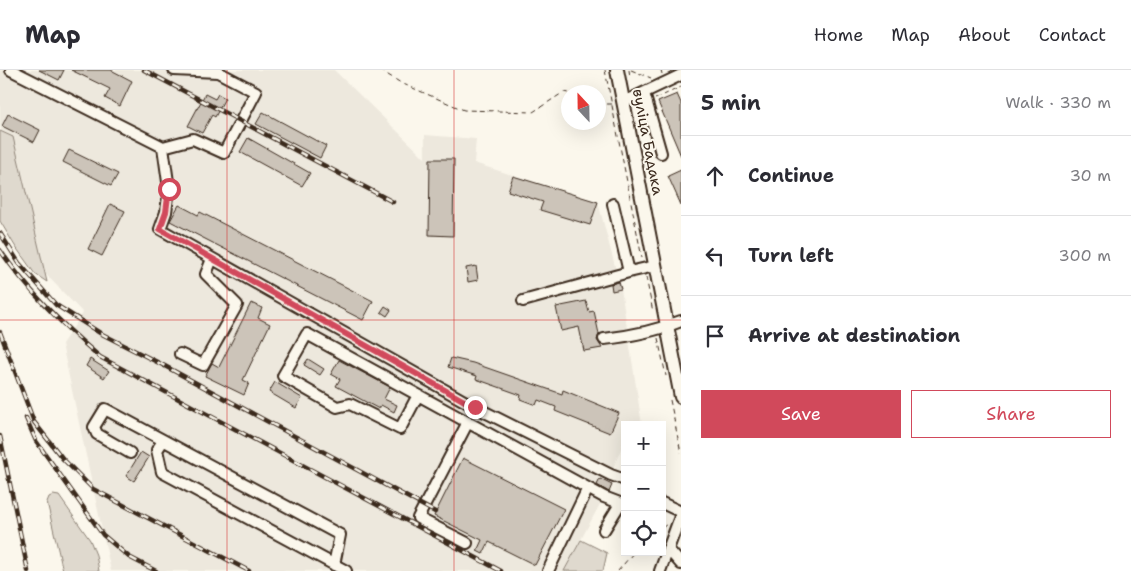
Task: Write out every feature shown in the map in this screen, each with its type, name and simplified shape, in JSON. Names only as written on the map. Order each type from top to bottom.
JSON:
[{"type":"main road","name":"вуліца Бадака","points":[[617,70],[681,397]]},
{"type":"street","points":[[11,70],[163,147],[193,139],[224,153],[256,92],[218,71],[174,70]]},
{"type":"street","points":[[624,102],[681,75]]},
{"type":"street","points":[[644,93],[661,153]]},
{"type":"street","points":[[163,147],[169,189],[166,212],[160,229],[475,407],[621,479]]},
{"type":"street","points":[[613,204],[629,272]]},
{"type":"street","points":[[180,354],[203,365],[237,305],[206,274],[212,259]]},
{"type":"street","points":[[522,301],[655,266]]},
{"type":"street","points":[[604,340],[628,336],[681,321]]},
{"type":"street","points":[[418,395],[400,429],[350,404],[337,407],[283,376],[307,334],[588,488],[621,504]]},
{"type":"street","points":[[130,454],[97,434],[94,427],[105,410],[340,535],[334,565]]},
{"type":"street","points":[[467,543],[418,518],[468,422]]},
{"type":"street","points":[[163,441],[157,450],[162,472],[346,571]]},
{"type":"street","points":[[548,571],[588,488]]},
{"type":"street","points":[[604,530],[621,505]]},
{"type":"street","points":[[660,571],[681,513],[666,505]]},
{"type":"street","points":[[668,550],[681,564]]},
{"type":"path","points":[[380,70],[401,83],[464,110],[533,112],[561,94]]},
{"type":"path","points":[[631,70],[652,78]]},
{"type":"path","points":[[657,76],[662,74],[661,70]]},
{"type":"path","points":[[647,103],[681,87]]},
{"type":"path","points":[[606,103],[624,102]]},
{"type":"path","points":[[618,571],[631,556]]},
{"type":"shaded area","points":[[0,70],[334,70],[425,158],[425,135],[476,139],[474,163],[598,202],[621,289],[641,421],[621,421],[621,449],[607,483],[612,485],[564,571],[111,571],[62,344],[83,313],[37,265],[0,126]]},
{"type":"shaded area","points":[[0,131],[13,137],[47,282],[35,274],[0,221]]},
{"type":"shaded area","points":[[53,495],[59,496],[90,540],[96,555],[99,571],[63,571],[47,502],[49,497]]},
{"type":"shaded area","points":[[581,540],[607,553],[603,571],[564,571]]},
{"type":"building","points":[[39,70],[64,70],[59,80]]},
{"type":"building","points":[[71,70],[111,70],[132,81],[120,106],[105,98],[110,89]]},
{"type":"building","points":[[205,94],[215,99],[218,94],[225,98],[215,117],[212,115],[202,133],[188,126]]},
{"type":"building","points":[[677,94],[681,103],[681,156],[658,102]]},
{"type":"building","points":[[263,112],[326,146],[320,158],[256,124]]},
{"type":"building","points":[[8,114],[40,130],[34,142],[2,126]]},
{"type":"building","points":[[248,138],[310,173],[302,186],[240,152]]},
{"type":"building","points":[[69,150],[118,174],[111,186],[63,162]]},
{"type":"building","points":[[430,159],[454,159],[453,236],[429,235]]},
{"type":"building","points":[[681,170],[681,205],[668,176]]},
{"type":"building","points":[[513,176],[598,202],[590,225],[540,210],[543,202],[508,191]]},
{"type":"building","points":[[110,204],[125,211],[102,256],[88,249]]},
{"type":"building","points":[[179,205],[198,215],[200,212],[373,301],[363,320],[170,221]]},
{"type":"building","points":[[476,266],[478,280],[468,282],[466,268]]},
{"type":"building","points":[[619,282],[621,289],[612,291],[611,284]]},
{"type":"building","points":[[586,301],[589,312],[594,311],[599,334],[597,340],[602,348],[584,351],[579,327],[561,331],[556,307]]},
{"type":"building","points":[[251,303],[262,308],[258,318],[270,324],[243,380],[249,383],[244,395],[205,376],[212,363],[219,367]]},
{"type":"building","points":[[385,306],[391,310],[387,316],[381,312]]},
{"type":"building","points":[[451,358],[473,363],[562,394],[563,390],[619,413],[610,433],[555,411],[556,407],[538,400],[536,405],[520,399],[521,395],[476,379],[477,376],[448,367]]},
{"type":"building","points":[[90,359],[109,371],[104,378],[86,366]]},
{"type":"building","points":[[308,359],[324,369],[320,375],[304,365]]},
{"type":"building","points":[[339,360],[390,387],[384,399],[397,405],[394,412],[381,405],[379,409],[336,386],[340,379],[331,374]]},
{"type":"building","points":[[275,382],[302,398],[296,408],[269,392]]},
{"type":"building","points":[[141,452],[149,457],[134,481],[126,476]]},
{"type":"building","points":[[463,458],[564,509],[535,565],[489,542],[483,554],[477,551],[482,540],[434,516]]},
{"type":"building","points":[[600,479],[612,485],[609,492],[597,485]]},
{"type":"railway","points":[[144,70],[393,202]]},
{"type":"railway","points":[[0,233],[19,263],[56,305],[100,333],[435,512]]},
{"type":"railway","points":[[0,250],[22,280],[46,307],[100,357],[501,571]]},
{"type":"railway","points":[[0,332],[34,422],[63,459],[93,489],[249,571]]},
{"type":"railway","points":[[26,418],[36,441],[103,535],[129,557],[156,571]]},
{"type":"railway","points":[[0,436],[28,571]]},
{"type":"route","points":[[169,189],[166,212],[160,229],[475,407]]}]
